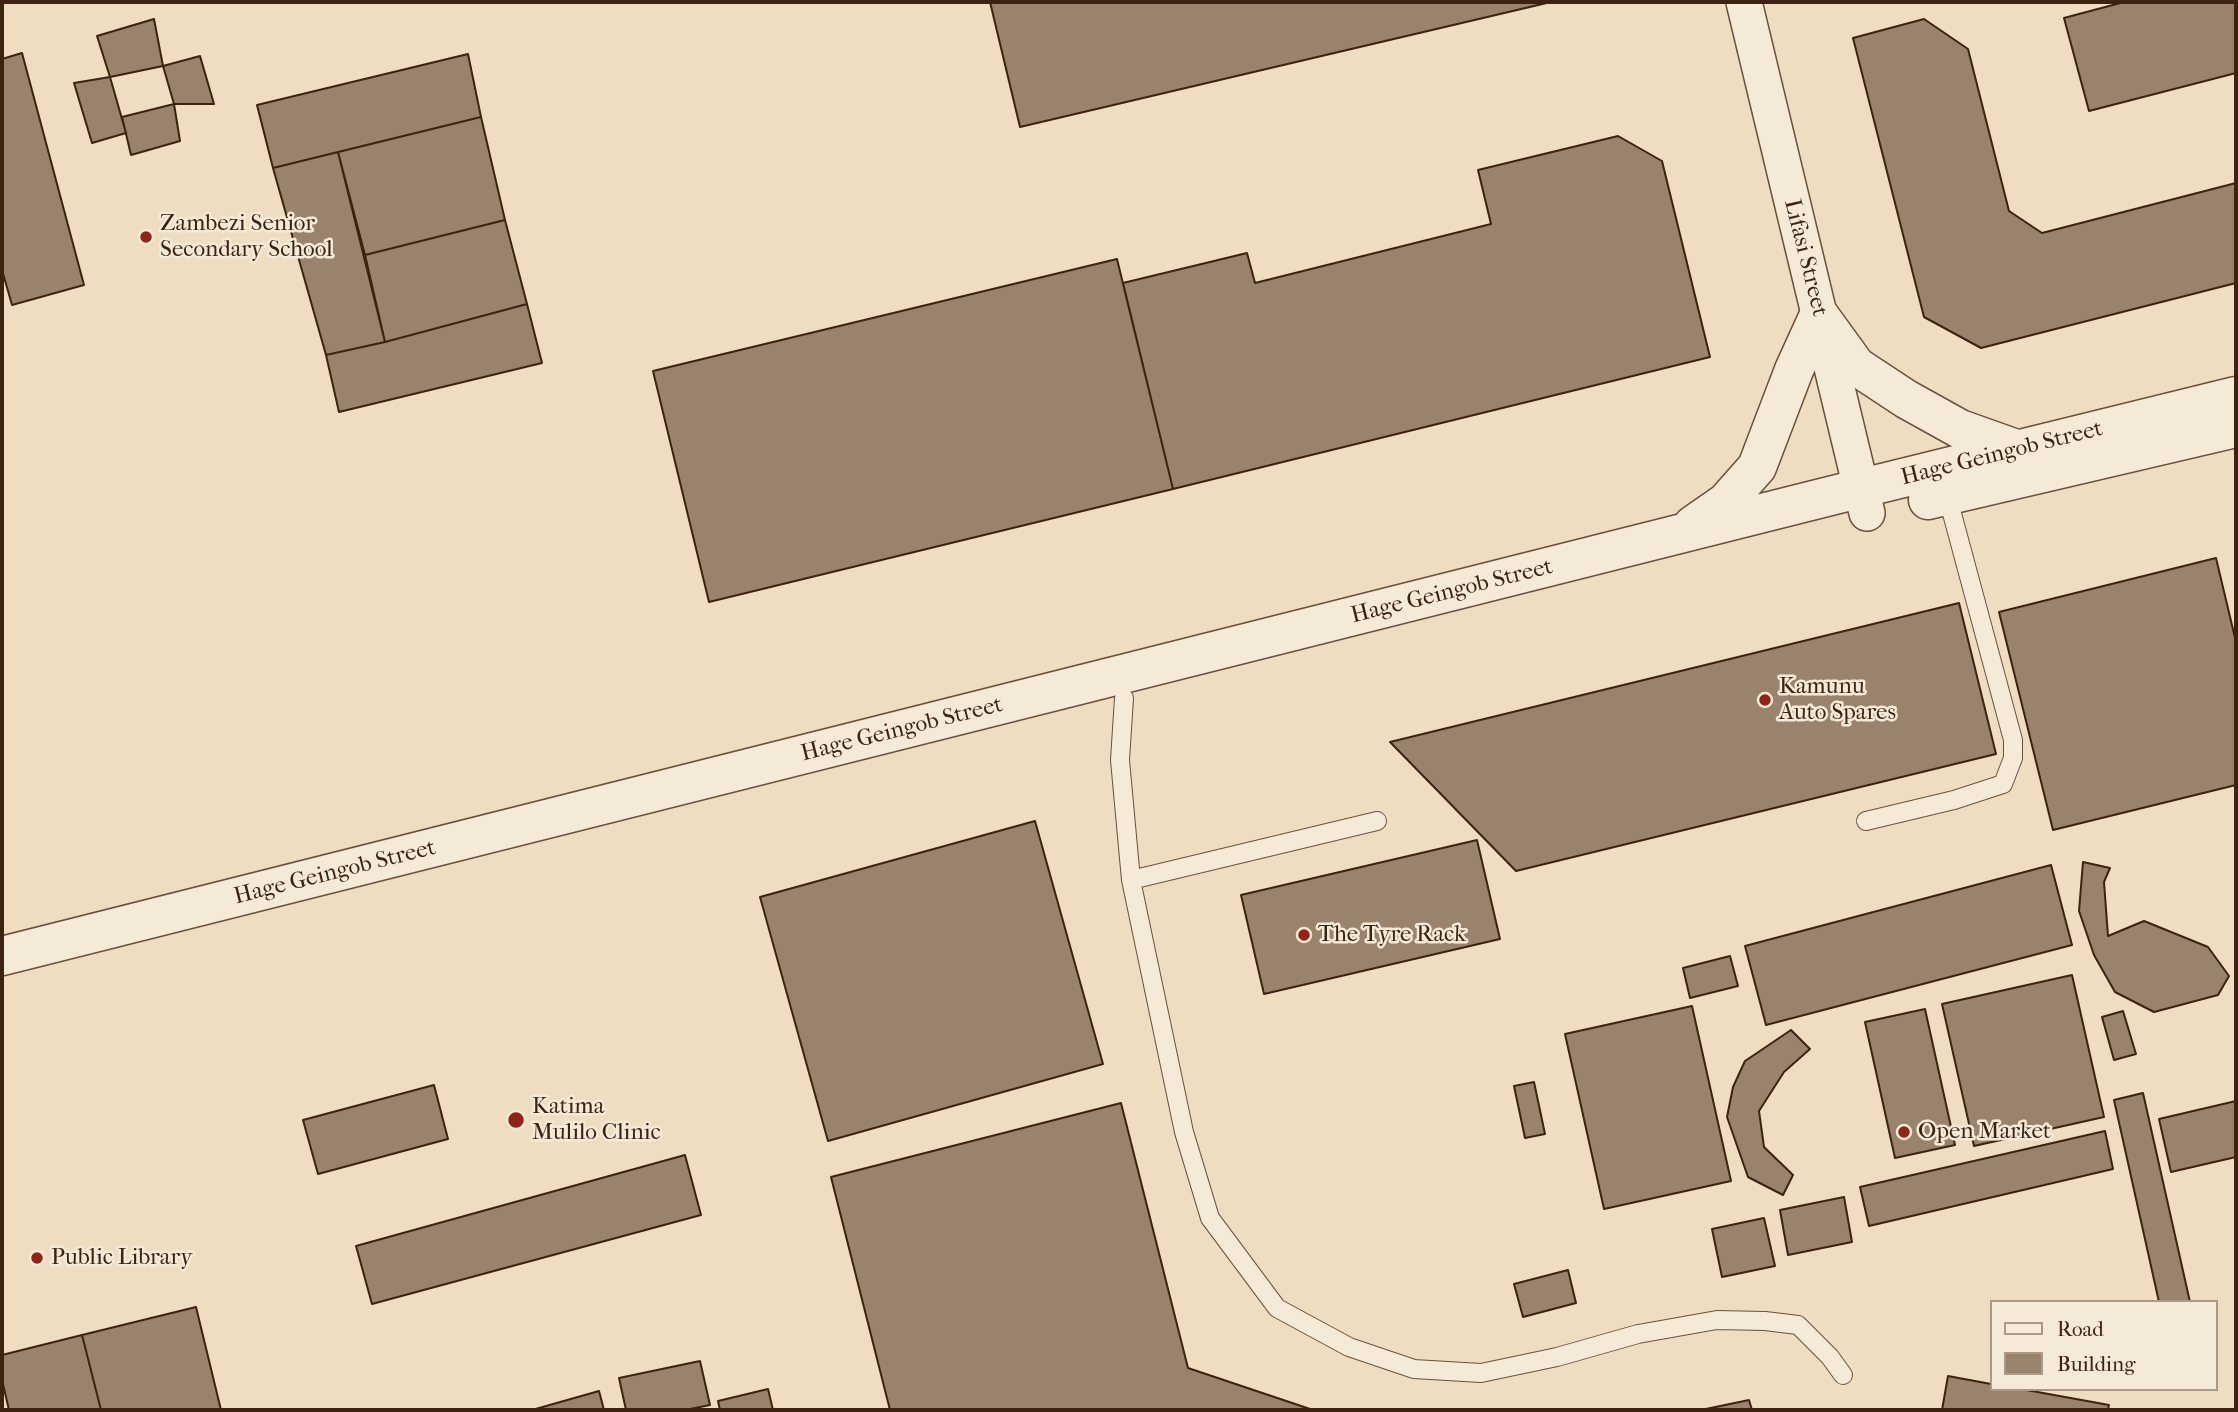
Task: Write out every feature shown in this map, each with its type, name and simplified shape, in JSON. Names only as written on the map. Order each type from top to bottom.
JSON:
[{"type":"street","name":"Lifasi Street","points":[[1744,2],[1864,501]]},
{"type":"street","points":[[1681,534],[1726,502],[1756,467],[1819,315],[1856,366],[1906,399],[1960,429],[2019,450]]},
{"type":"street","name":"Hage Geingob Street","points":[[668,789],[847,765],[1428,624],[1864,501],[2019,450],[2236,396]]},
{"type":"street","name":"Hage Geingob Street","points":[[2,956],[1681,534],[1864,501],[1947,495],[2236,429]]},
{"type":"lane","points":[[1866,821],[1954,800],[2003,784],[2013,758],[2013,740],[1947,495]]},
{"type":"lane","points":[[1124,698],[1120,760],[1131,880],[1184,1132],[1210,1218],[1277,1308],[1349,1347],[1414,1369],[1481,1373],[1557,1357],[1638,1334],[1717,1320],[1787,1323],[1798,1325],[1830,1357],[1843,1375]]},
{"type":"lane","points":[[1131,880],[1377,821]]},
{"type":"building","points":[[990,2],[1551,2],[1020,127]]},
{"type":"building","points":[[2124,2],[2236,2],[2236,73],[2089,111],[2064,18]]},
{"type":"building","points":[[154,19],[163,66],[110,77],[97,36]]},
{"type":"building","points":[[1924,19],[1968,49],[2009,211],[2042,233],[2236,183],[2236,283],[1981,348],[1924,317],[1853,38]]},
{"type":"building","points":[[22,53],[84,285],[12,305],[2,270],[2,59]]},
{"type":"building","points":[[468,54],[481,117],[273,168],[257,105]]},
{"type":"building","points":[[200,56],[214,104],[174,104],[163,66]]},
{"type":"building","points":[[110,77],[126,133],[92,143],[74,83]]},
{"type":"building","points":[[174,104],[180,141],[131,155],[122,117]]},
{"type":"building","points":[[481,117],[505,220],[365,255],[338,152]]},
{"type":"building","points":[[1618,136],[1662,161],[1710,357],[1173,489],[1123,283],[1247,253],[1255,283],[1491,224],[1478,170]]},
{"type":"building","points":[[338,152],[385,342],[326,355],[273,168]]},
{"type":"building","points":[[505,220],[527,304],[385,342],[365,255]]},
{"type":"building","points":[[1117,259],[1173,489],[709,602],[653,371]]},
{"type":"building","points":[[527,304],[542,363],[339,412],[326,355]]},
{"type":"building","points":[[2216,558],[2236,642],[2236,785],[2053,830],[1999,612]]},
{"type":"building","points":[[1959,603],[1996,754],[1516,871],[1390,742]]},
{"type":"building","points":[[1035,821],[1103,1064],[828,1141],[760,897]]},
{"type":"building","points":[[1477,840],[1500,939],[1264,994],[1241,895]]},
{"type":"building","points":[[2083,862],[2110,868],[2104,882],[2108,936],[2144,921],[2208,947],[2229,976],[2218,995],[2154,1012],[2115,992],[2094,955],[2079,911]]},
{"type":"building","points":[[2051,865],[2072,945],[1766,1025],[1745,946]]},
{"type":"building","points":[[1730,956],[1738,986],[1690,998],[1683,968]]},
{"type":"building","points":[[2072,975],[2104,1117],[1974,1146],[1942,1004]]},
{"type":"building","points":[[1692,1006],[1731,1181],[1604,1209],[1565,1034]]},
{"type":"building","points":[[1925,1009],[1955,1145],[1895,1158],[1865,1022]]},
{"type":"building","points":[[2123,1011],[2136,1054],[2114,1060],[2102,1017]]},
{"type":"building","points":[[1791,1030],[1810,1049],[1784,1072],[1759,1111],[1764,1147],[1793,1175],[1783,1195],[1748,1177],[1727,1117],[1733,1087],[1745,1061]]},
{"type":"building","points":[[1534,1082],[1545,1134],[1525,1138],[1514,1086]]},
{"type":"building","points":[[434,1085],[448,1139],[318,1174],[303,1120]]},
{"type":"building","points":[[2143,1093],[2190,1300],[2159,1300],[2114,1100]]},
{"type":"building","points":[[2236,1101],[2236,1157],[2171,1172],[2159,1119]]},
{"type":"building","points":[[1121,1103],[1188,1368],[1313,1410],[890,1410],[831,1177]]},
{"type":"building","points":[[2105,1131],[2113,1169],[1869,1226],[1860,1187]]},
{"type":"building","points":[[685,1155],[701,1215],[372,1304],[356,1246]]},
{"type":"building","points":[[1844,1197],[1852,1242],[1788,1255],[1780,1210]]},
{"type":"building","points":[[1764,1218],[1775,1266],[1722,1277],[1712,1229]]},
{"type":"building","points":[[1568,1270],[1576,1303],[1523,1317],[1514,1284]]},
{"type":"building","points":[[196,1307],[221,1410],[101,1410],[82,1335]]},
{"type":"building","points":[[82,1335],[101,1410],[9,1410],[2,1380],[2,1355]]},
{"type":"building","points":[[700,1361],[710,1405],[685,1410],[626,1410],[619,1378]]},
{"type":"building","points":[[1948,1376],[1990,1384],[1990,1391],[2032,1391],[2109,1405],[2108,1410],[1942,1410]]},
{"type":"building","points":[[768,1389],[773,1410],[720,1410],[718,1401]]},
{"type":"building","points":[[599,1391],[604,1410],[532,1410]]},
{"type":"building","points":[[1749,1400],[1752,1410],[1701,1410]]},
{"type":"place","name":"Zambezi Senior Secondary School","points":[[146,237]]},
{"type":"place","name":"Kamunu Auto Spares","points":[[1765,700]]},
{"type":"place","name":"The Tyre Rack","points":[[1304,935]]},
{"type":"place","name":"Katima Mulilo Clinic","points":[[516,1120]]},
{"type":"place","name":"Open Market","points":[[1904,1132]]},
{"type":"place","name":"Public Library","points":[[37,1258]]}]
